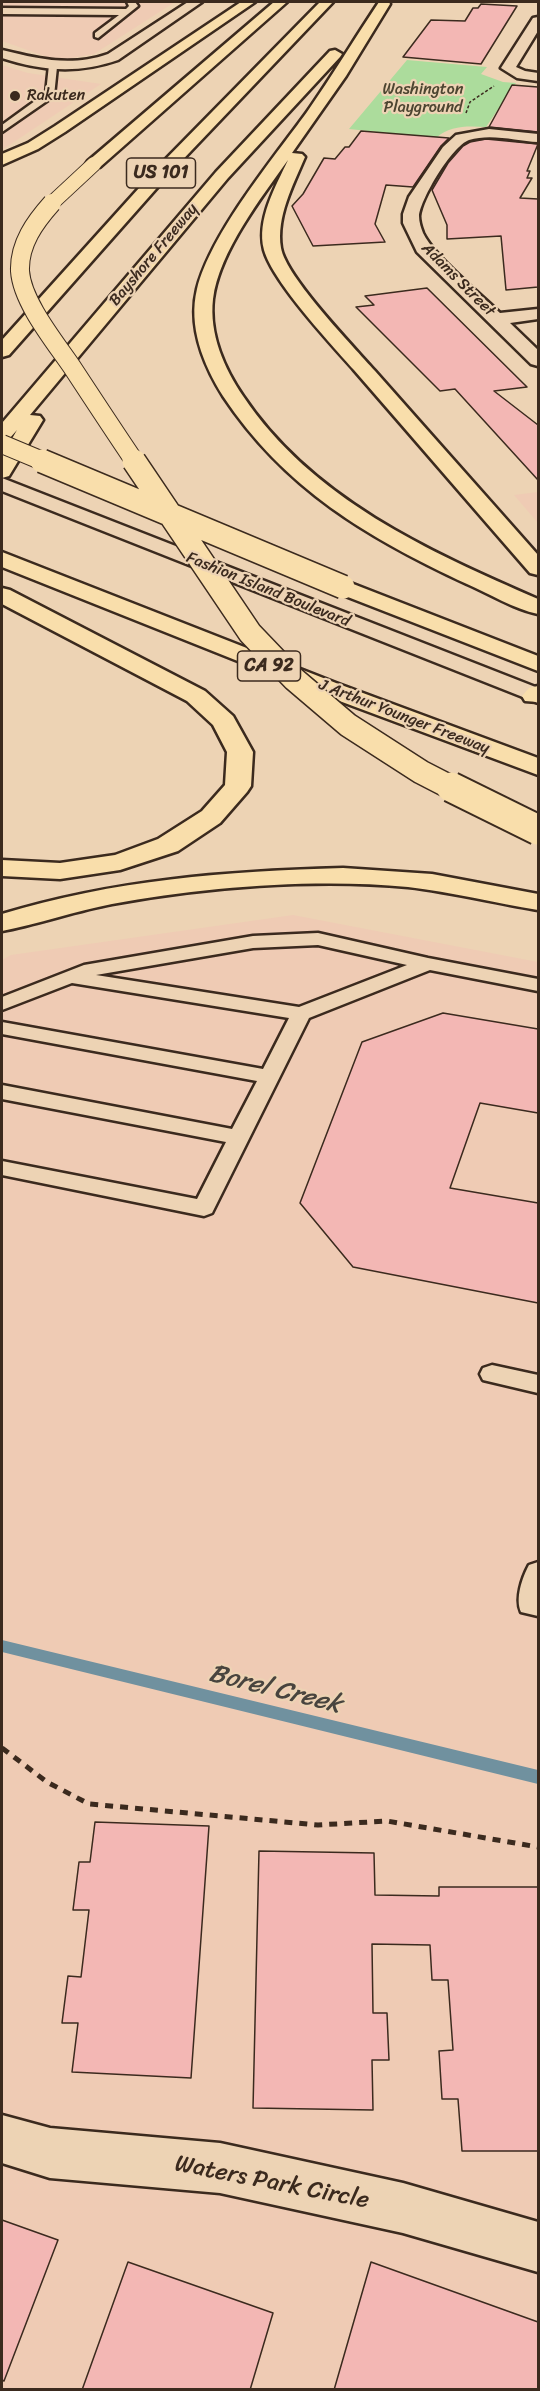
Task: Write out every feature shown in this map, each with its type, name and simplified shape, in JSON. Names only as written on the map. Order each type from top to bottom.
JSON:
[{"type":"highway","points":[[2,160],[33,146],[60,129],[249,2]]},
{"type":"highway","points":[[281,2],[52,201],[34,225],[24,248],[19,271],[26,292],[55,343],[250,633],[294,679],[348,725],[421,772],[513,820],[538,830]]},
{"type":"highway","name":"US 101","points":[[2,351],[149,186],[327,2]]},
{"type":"highway","points":[[385,3],[324,98],[260,186],[225,244],[212,271],[204,301],[205,329],[212,361],[232,396],[263,436],[300,474],[345,509],[395,539],[538,608]]},
{"type":"highway","name":"Bayshore Freeway","points":[[2,435],[237,158],[385,3]]},
{"type":"highway","points":[[135,97],[181,62],[220,21]]},
{"type":"highway","points":[[324,98],[274,214],[271,231],[273,251],[285,274],[324,326],[538,568]]},
{"type":"highway","points":[[2,472],[85,337]]},
{"type":"highway","points":[[2,444],[343,587]]},
{"type":"highway","points":[[2,457],[538,664]]},
{"type":"highway","name":"J Arthur Younger Freeway","points":[[2,559],[327,688],[538,767]]},
{"type":"highway","points":[[2,595],[196,696],[224,721],[240,752],[238,786],[211,817],[168,845],[120,862],[60,871],[2,868]]},
{"type":"highway","points":[[2,923],[94,898],[195,883],[268,878],[368,876],[475,888],[538,902]]},
{"type":"street","points":[[2,54],[31,64],[52,67],[83,65],[113,57],[195,2]]},
{"type":"street","points":[[538,21],[508,65],[508,68],[516,73],[538,77]]},
{"type":"street","points":[[470,136],[538,138]]},
{"type":"street","name":"Adams Street","points":[[470,136],[454,142],[420,192],[411,214],[412,224],[416,236],[429,254],[538,360]]},
{"type":"street","points":[[496,319],[538,314]]},
{"type":"street","name":"Fashion Island Boulevard","points":[[2,484],[537,697]]},
{"type":"street","name":"Waters Park Circle","points":[[2,2139],[50,2153],[219,2168],[403,2208],[538,2247]]},
{"type":"lane","points":[[2,2],[93,2]]},
{"type":"lane","points":[[98,35],[129,12],[134,6],[131,2]]},
{"type":"lane","points":[[2,11],[129,12]]},
{"type":"lane","points":[[2,129],[51,94],[52,67]]},
{"type":"lane","points":[[2,1004],[84,971],[254,942],[318,939],[428,964],[538,985]]},
{"type":"lane","points":[[69,977],[301,1014],[428,964]]},
{"type":"lane","points":[[2,1168],[204,1208],[301,1014]]},
{"type":"lane","points":[[2,1028],[270,1077]]},
{"type":"lane","points":[[2,1092],[240,1138]]},
{"type":"lane","points":[[492,1374],[538,1384]]},
{"type":"lane","points":[[538,1573],[531,1604],[538,1605]]},
{"type":"path","points":[[470,136],[469,126],[464,117],[470,102],[516,73]]},
{"type":"path","points":[[2,1748],[47,1782],[89,1804],[318,1825],[387,1821],[538,1847]]},
{"type":"shaded area","points":[[2,2],[175,2],[94,54],[53,59],[2,41]]},
{"type":"shaded area","points":[[2,65],[28,73],[101,84],[2,150]]},
{"type":"shaded area","points":[[538,492],[538,523],[514,495]]},
{"type":"shaded area","points":[[293,915],[538,962],[538,2389],[2,2389],[2,960],[11,955]]},
{"type":"green space","name":"Washington Playground","points":[[407,60],[487,67],[481,74],[503,82],[516,83],[486,127],[453,129],[436,138],[349,129]]},
{"type":"building","points":[[481,4],[517,6],[481,64],[403,57],[431,20],[465,21],[473,8],[478,8]]},
{"type":"building","points":[[512,85],[538,87],[538,132],[489,127]]},
{"type":"building","points":[[361,131],[449,138],[413,187],[386,185],[375,224],[385,242],[313,246],[292,206],[303,194],[324,158],[335,159],[345,147],[349,147]]},
{"type":"building","points":[[486,139],[538,144],[527,171],[530,171],[527,178],[532,178],[520,198],[538,199],[538,287],[506,290],[501,236],[447,239],[447,225],[432,190],[448,163],[463,146]]},
{"type":"building","points":[[427,288],[527,387],[494,391],[538,425],[538,480],[455,389],[440,391],[356,307],[374,305],[365,296]]},
{"type":"building","points":[[443,1013],[538,1029],[538,1113],[480,1103],[450,1188],[538,1203],[538,1303],[353,1267],[300,1203],[362,1042]]},
{"type":"building","points":[[95,1822],[209,1826],[191,2078],[72,2072],[78,2023],[62,2023],[68,1976],[81,1977],[89,1910],[73,1910],[79,1862],[90,1862]]},
{"type":"building","points":[[259,1851],[374,1853],[375,1895],[439,1896],[439,1887],[538,1887],[538,2151],[462,2151],[458,2099],[442,2099],[439,2051],[453,2050],[448,1980],[432,1980],[430,1945],[372,1944],[373,2013],[387,2013],[389,2060],[372,2060],[373,2110],[253,2108]]},
{"type":"building","points":[[2,2220],[58,2240],[4,2381],[2,2380]]},
{"type":"building","points":[[128,2262],[273,2313],[250,2390],[82,2390]]},
{"type":"building","points":[[371,2262],[538,2322],[538,2390],[334,2390]]},
{"type":"waterway","name":"Borel Creek","points":[[2,1646],[538,1777]]},
{"type":"place","name":"Rakuten","points":[[15,96]]}]
